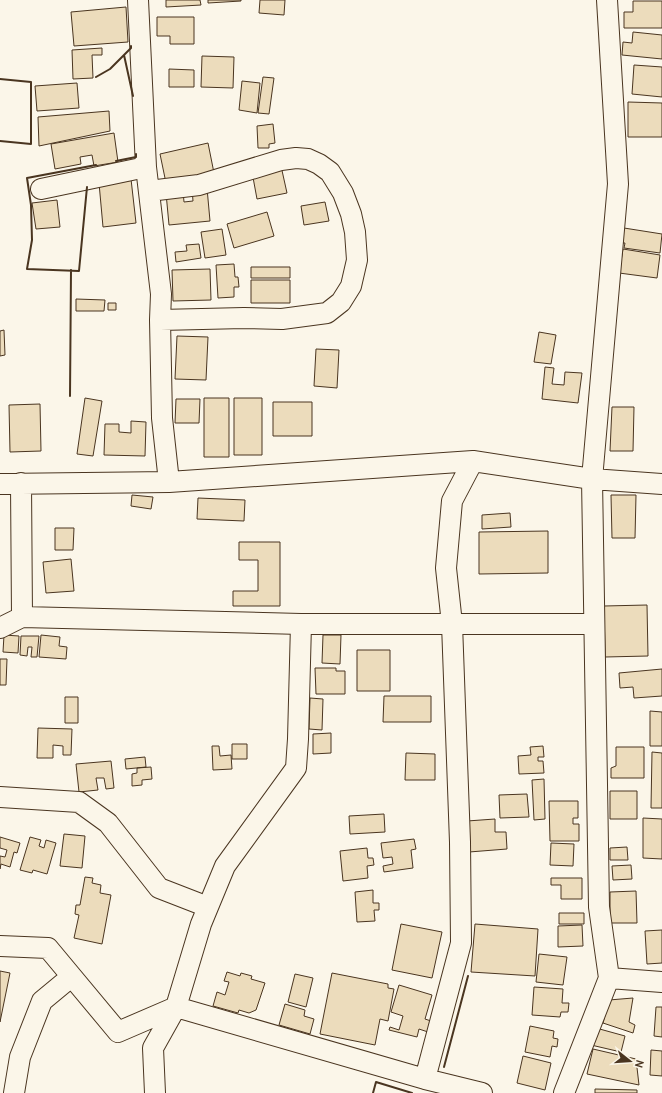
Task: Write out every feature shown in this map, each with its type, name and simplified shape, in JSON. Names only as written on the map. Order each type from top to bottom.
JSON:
[{"type":"street","points":[[138,0],[146,167],[161,294],[160,320],[162,418],[169,482]]},
{"type":"street","points":[[564,1093],[609,978],[599,907],[592,479],[618,184],[607,0]]},
{"type":"street","points":[[149,191],[199,185],[281,160],[296,158],[308,159],[319,164],[330,172],[343,193],[351,214],[355,232],[357,260],[352,286],[341,302],[327,313],[282,319],[244,318],[160,320]]},
{"type":"street","points":[[42,189],[146,167]]},
{"type":"street","points":[[425,1079],[461,943],[460,842],[452,624],[446,568],[452,500],[473,461]]},
{"type":"street","points":[[0,484],[169,482],[473,461],[592,479],[662,484]]},
{"type":"street","points":[[21,483],[22,617]]},
{"type":"street","points":[[0,628],[22,617],[301,624],[594,624]]},
{"type":"street","points":[[155,1093],[154,1048],[176,1007],[201,924],[225,866],[296,768],[301,624]]},
{"type":"street","points":[[0,797],[79,802],[108,823],[159,888],[208,907]]},
{"type":"street","points":[[0,946],[48,948],[118,1032],[176,1007],[425,1079],[482,1093]]},
{"type":"street","points":[[14,1093],[20,1057],[42,1001],[71,976]]},
{"type":"street","points":[[609,978],[662,982]]},
{"type":"building","points":[[166,0],[200,0],[201,5],[166,7]]},
{"type":"building","points":[[208,0],[241,0],[241,1],[208,3]]},
{"type":"building","points":[[260,0],[285,0],[284,15],[259,13]]},
{"type":"building","points":[[633,1],[662,1],[662,28],[624,28],[624,12],[633,12]]},
{"type":"building","points":[[126,7],[128,42],[74,46],[71,12]]},
{"type":"building","points":[[157,17],[194,17],[194,44],[170,44],[170,36],[157,36]]},
{"type":"building","points":[[633,32],[662,35],[662,59],[622,55],[623,42],[632,43]]},
{"type":"building","points":[[102,48],[102,55],[92,55],[93,78],[73,79],[72,50]]},
{"type":"building","points":[[202,56],[234,57],[233,88],[201,87]]},
{"type":"building","points":[[634,65],[662,67],[662,97],[632,94]]},
{"type":"building","points":[[169,69],[194,70],[194,87],[169,87]]},
{"type":"building","points":[[263,77],[274,78],[269,114],[258,113]]},
{"type":"building","points":[[242,81],[260,83],[257,113],[239,110]]},
{"type":"building","points":[[77,83],[79,108],[37,111],[35,86]]},
{"type":"building","points":[[628,102],[662,103],[662,137],[628,137]]},
{"type":"building","points":[[109,111],[110,131],[39,146],[38,117]]},
{"type":"building","points":[[273,124],[275,143],[269,144],[269,148],[258,148],[257,126]]},
{"type":"building","points":[[114,133],[118,162],[94,166],[92,155],[80,157],[81,164],[55,169],[51,144]]},
{"type":"building","points":[[208,143],[214,173],[166,183],[160,154]]},
{"type":"building","points":[[281,166],[287,193],[257,199],[252,172]]},
{"type":"building","points":[[131,179],[136,223],[103,227],[99,183]]},
{"type":"building","points":[[207,188],[210,221],[169,225],[166,193],[183,191],[184,202],[193,201],[192,189]]},
{"type":"building","points":[[57,200],[60,227],[36,229],[32,203]]},
{"type":"building","points":[[325,202],[329,221],[304,225],[301,206]]},
{"type":"building","points":[[267,212],[274,236],[234,248],[227,224]]},
{"type":"building","points":[[624,228],[662,234],[660,253],[624,248],[625,243],[622,243]]},
{"type":"building","points":[[222,229],[226,255],[205,258],[201,232]]},
{"type":"building","points":[[199,244],[201,258],[176,262],[175,252],[187,251],[186,245]]},
{"type":"building","points":[[623,249],[660,255],[657,278],[619,273]]},
{"type":"building","points":[[234,264],[235,277],[238,277],[239,287],[234,287],[234,297],[218,298],[216,265]]},
{"type":"building","points":[[251,267],[290,267],[290,278],[251,278]]},
{"type":"building","points":[[210,269],[211,300],[173,301],[172,270]]},
{"type":"building","points":[[251,280],[290,280],[290,303],[251,303]]},
{"type":"building","points":[[76,299],[105,300],[104,311],[76,311]]},
{"type":"building","points":[[108,303],[116,303],[116,310],[108,310]]},
{"type":"building","points":[[4,330],[5,355],[0,356],[0,331]]},
{"type":"building","points":[[539,332],[556,335],[551,364],[534,362]]},
{"type":"building","points":[[177,336],[208,337],[206,380],[175,379]]},
{"type":"building","points":[[316,349],[339,350],[337,388],[314,386]]},
{"type":"building","points":[[545,367],[554,368],[552,384],[564,385],[565,372],[582,373],[578,403],[542,399]]},
{"type":"building","points":[[85,398],[102,401],[93,456],[77,454]]},
{"type":"building","points":[[204,398],[229,398],[229,457],[204,457]]},
{"type":"building","points":[[234,398],[262,398],[262,455],[234,455]]},
{"type":"building","points":[[176,399],[200,399],[199,423],[175,423]]},
{"type":"building","points":[[273,402],[312,402],[312,436],[273,436]]},
{"type":"building","points":[[40,404],[41,451],[10,452],[9,405]]},
{"type":"building","points":[[612,407],[634,407],[633,451],[610,451]]},
{"type":"building","points":[[131,421],[146,422],[145,456],[104,455],[105,424],[119,424],[119,432],[131,433]]},
{"type":"building","points":[[132,495],[153,497],[151,509],[131,506]]},
{"type":"building","points":[[611,495],[636,495],[635,538],[612,538]]},
{"type":"building","points":[[198,498],[245,500],[244,521],[197,519]]},
{"type":"building","points":[[510,513],[511,527],[482,529],[482,515]]},
{"type":"building","points":[[55,528],[74,528],[73,550],[55,550]]},
{"type":"building","points":[[548,531],[548,573],[479,574],[479,532]]},
{"type":"building","points":[[239,542],[280,542],[280,606],[233,606],[233,591],[258,591],[258,560],[239,560]]},
{"type":"building","points":[[71,559],[74,591],[46,593],[43,562]]},
{"type":"building","points":[[647,605],[648,656],[605,657],[604,606]]},
{"type":"building","points":[[4,635],[19,636],[18,653],[3,652]]},
{"type":"building","points":[[41,635],[60,637],[59,646],[67,647],[66,659],[39,657]]},
{"type":"building","points":[[323,635],[341,635],[340,664],[322,663]]},
{"type":"building","points":[[21,636],[39,636],[37,657],[31,657],[32,647],[28,647],[27,656],[20,655]]},
{"type":"building","points":[[357,650],[390,650],[390,691],[357,691]]},
{"type":"building","points":[[0,659],[7,659],[6,685],[0,685]]},
{"type":"building","points":[[315,668],[336,668],[336,671],[345,671],[345,694],[316,694]]},
{"type":"building","points":[[662,669],[662,696],[634,698],[633,687],[620,688],[619,673]]},
{"type":"building","points":[[384,696],[431,696],[431,722],[383,722]]},
{"type":"building","points":[[65,697],[78,697],[78,723],[65,723]]},
{"type":"building","points":[[310,698],[323,699],[322,730],[309,729]]},
{"type":"building","points":[[650,711],[662,712],[662,746],[650,746]]},
{"type":"building","points":[[38,728],[72,729],[71,755],[63,755],[63,746],[53,745],[53,758],[37,758]]},
{"type":"building","points":[[331,733],[331,753],[313,754],[313,734]]},
{"type":"building","points":[[232,744],[247,744],[247,759],[232,759]]},
{"type":"building","points":[[212,746],[219,746],[220,756],[231,755],[232,769],[213,770]]},
{"type":"building","points":[[543,746],[544,757],[538,757],[538,761],[543,761],[544,773],[519,774],[518,756],[531,755],[530,747]]},
{"type":"building","points":[[616,747],[644,747],[644,778],[611,778],[611,768],[616,766]]},
{"type":"building","points":[[652,752],[662,753],[662,808],[651,808]]},
{"type":"building","points":[[406,753],[435,754],[435,780],[405,780]]},
{"type":"building","points":[[145,757],[146,767],[126,769],[125,759]]},
{"type":"building","points":[[111,761],[114,788],[106,789],[104,778],[96,778],[98,790],[79,792],[76,764]]},
{"type":"building","points":[[151,767],[152,779],[142,780],[142,785],[132,786],[132,774],[137,773],[137,768]]},
{"type":"building","points":[[544,779],[545,819],[534,820],[532,780]]},
{"type":"building","points":[[610,791],[637,791],[637,819],[610,819]]},
{"type":"building","points":[[527,794],[529,817],[500,818],[499,795]]},
{"type":"building","points":[[549,801],[578,801],[578,818],[573,818],[573,824],[579,824],[579,841],[550,841]]},
{"type":"building","points":[[384,814],[385,832],[350,834],[349,816]]},
{"type":"building","points":[[643,818],[662,819],[662,859],[643,858]]},
{"type":"building","points":[[495,819],[495,832],[506,832],[507,849],[469,852],[467,821]]},
{"type":"building","points":[[64,834],[85,836],[82,868],[60,866]]},
{"type":"building","points":[[0,837],[20,843],[17,853],[14,852],[10,867],[1,864],[0,869],[0,856],[5,857],[7,850],[0,848]]},
{"type":"building","points":[[30,837],[41,840],[39,846],[44,848],[46,840],[56,843],[47,874],[33,870],[32,873],[20,870]]},
{"type":"building","points":[[414,839],[416,849],[411,850],[413,868],[384,872],[383,866],[393,864],[392,857],[383,858],[381,843]]},
{"type":"building","points":[[551,843],[574,844],[573,866],[550,865]]},
{"type":"building","points":[[627,847],[628,860],[610,860],[610,848]]},
{"type":"building","points":[[367,848],[368,858],[373,858],[374,865],[367,866],[368,878],[343,881],[340,851]]},
{"type":"building","points":[[631,865],[632,879],[613,880],[612,866]]},
{"type":"building","points":[[85,877],[93,878],[92,883],[101,885],[100,893],[111,895],[102,944],[74,938],[79,915],[75,914],[76,905],[80,905]]},
{"type":"building","points":[[551,878],[582,878],[582,899],[561,899],[561,885],[551,885]]},
{"type":"building","points":[[373,890],[373,903],[379,903],[379,910],[374,910],[375,921],[357,922],[355,892]]},
{"type":"building","points":[[636,891],[637,923],[610,923],[610,892]]},
{"type":"building","points":[[559,913],[584,913],[584,924],[559,924]]},
{"type":"building","points":[[401,924],[442,932],[432,978],[392,970]]},
{"type":"building","points":[[475,924],[538,929],[535,976],[471,972]]},
{"type":"building","points":[[582,925],[583,946],[558,947],[558,926]]},
{"type":"building","points":[[662,930],[662,963],[647,964],[645,931]]},
{"type":"building","points":[[539,954],[567,957],[563,985],[536,982]]},
{"type":"building","points":[[0,971],[10,973],[0,1022]]},
{"type":"building","points":[[227,972],[240,976],[241,973],[252,976],[251,979],[265,983],[256,1010],[249,1013],[239,1010],[238,1013],[213,1006],[217,992],[225,995],[229,982],[224,981]]},
{"type":"building","points":[[332,973],[388,984],[388,988],[394,989],[388,1021],[380,1019],[375,1045],[320,1034]]},
{"type":"building","points":[[295,974],[313,978],[306,1007],[288,1002]]},
{"type":"building","points":[[399,985],[432,995],[425,1019],[434,1022],[431,1033],[419,1029],[417,1037],[389,1030],[390,1027],[399,1030],[403,1016],[391,1012]]},
{"type":"building","points":[[534,987],[563,989],[562,1003],[569,1003],[568,1012],[561,1012],[560,1017],[532,1015]]},
{"type":"building","points":[[633,998],[629,1022],[635,1025],[633,1033],[603,1023],[609,1000]]},
{"type":"building","points":[[285,1004],[305,1010],[304,1016],[314,1019],[310,1034],[279,1025]]},
{"type":"building","points":[[656,1007],[662,1007],[662,1037],[654,1036]]},
{"type":"building","points":[[530,1026],[554,1031],[553,1038],[558,1039],[557,1047],[552,1046],[550,1057],[525,1052]]},
{"type":"building","points":[[596,1028],[625,1036],[621,1052],[591,1045]]},
{"type":"building","points":[[593,1049],[636,1059],[639,1085],[587,1074]]},
{"type":"building","points":[[651,1050],[662,1051],[662,1076],[650,1075]]},
{"type":"building","points":[[523,1056],[551,1063],[545,1090],[517,1083]]},
{"type":"building","points":[[595,1089],[637,1090],[637,1093],[595,1093]]},
{"type":"wall","points":[[96,77],[110,69],[131,48],[131,46]]},
{"type":"wall","points":[[124,55],[133,96]]},
{"type":"wall","points":[[0,79],[31,82],[31,144],[0,141]]},
{"type":"wall","points":[[116,161],[136,157],[136,154]]},
{"type":"wall","points":[[87,187],[79,271],[27,269],[32,240],[31,205],[27,178],[96,165]]},
{"type":"wall","points":[[70,396],[71,270]]},
{"type":"wall","points":[[444,1067],[468,976]]},
{"type":"wall","points":[[373,1093],[376,1082],[412,1093]]}]
